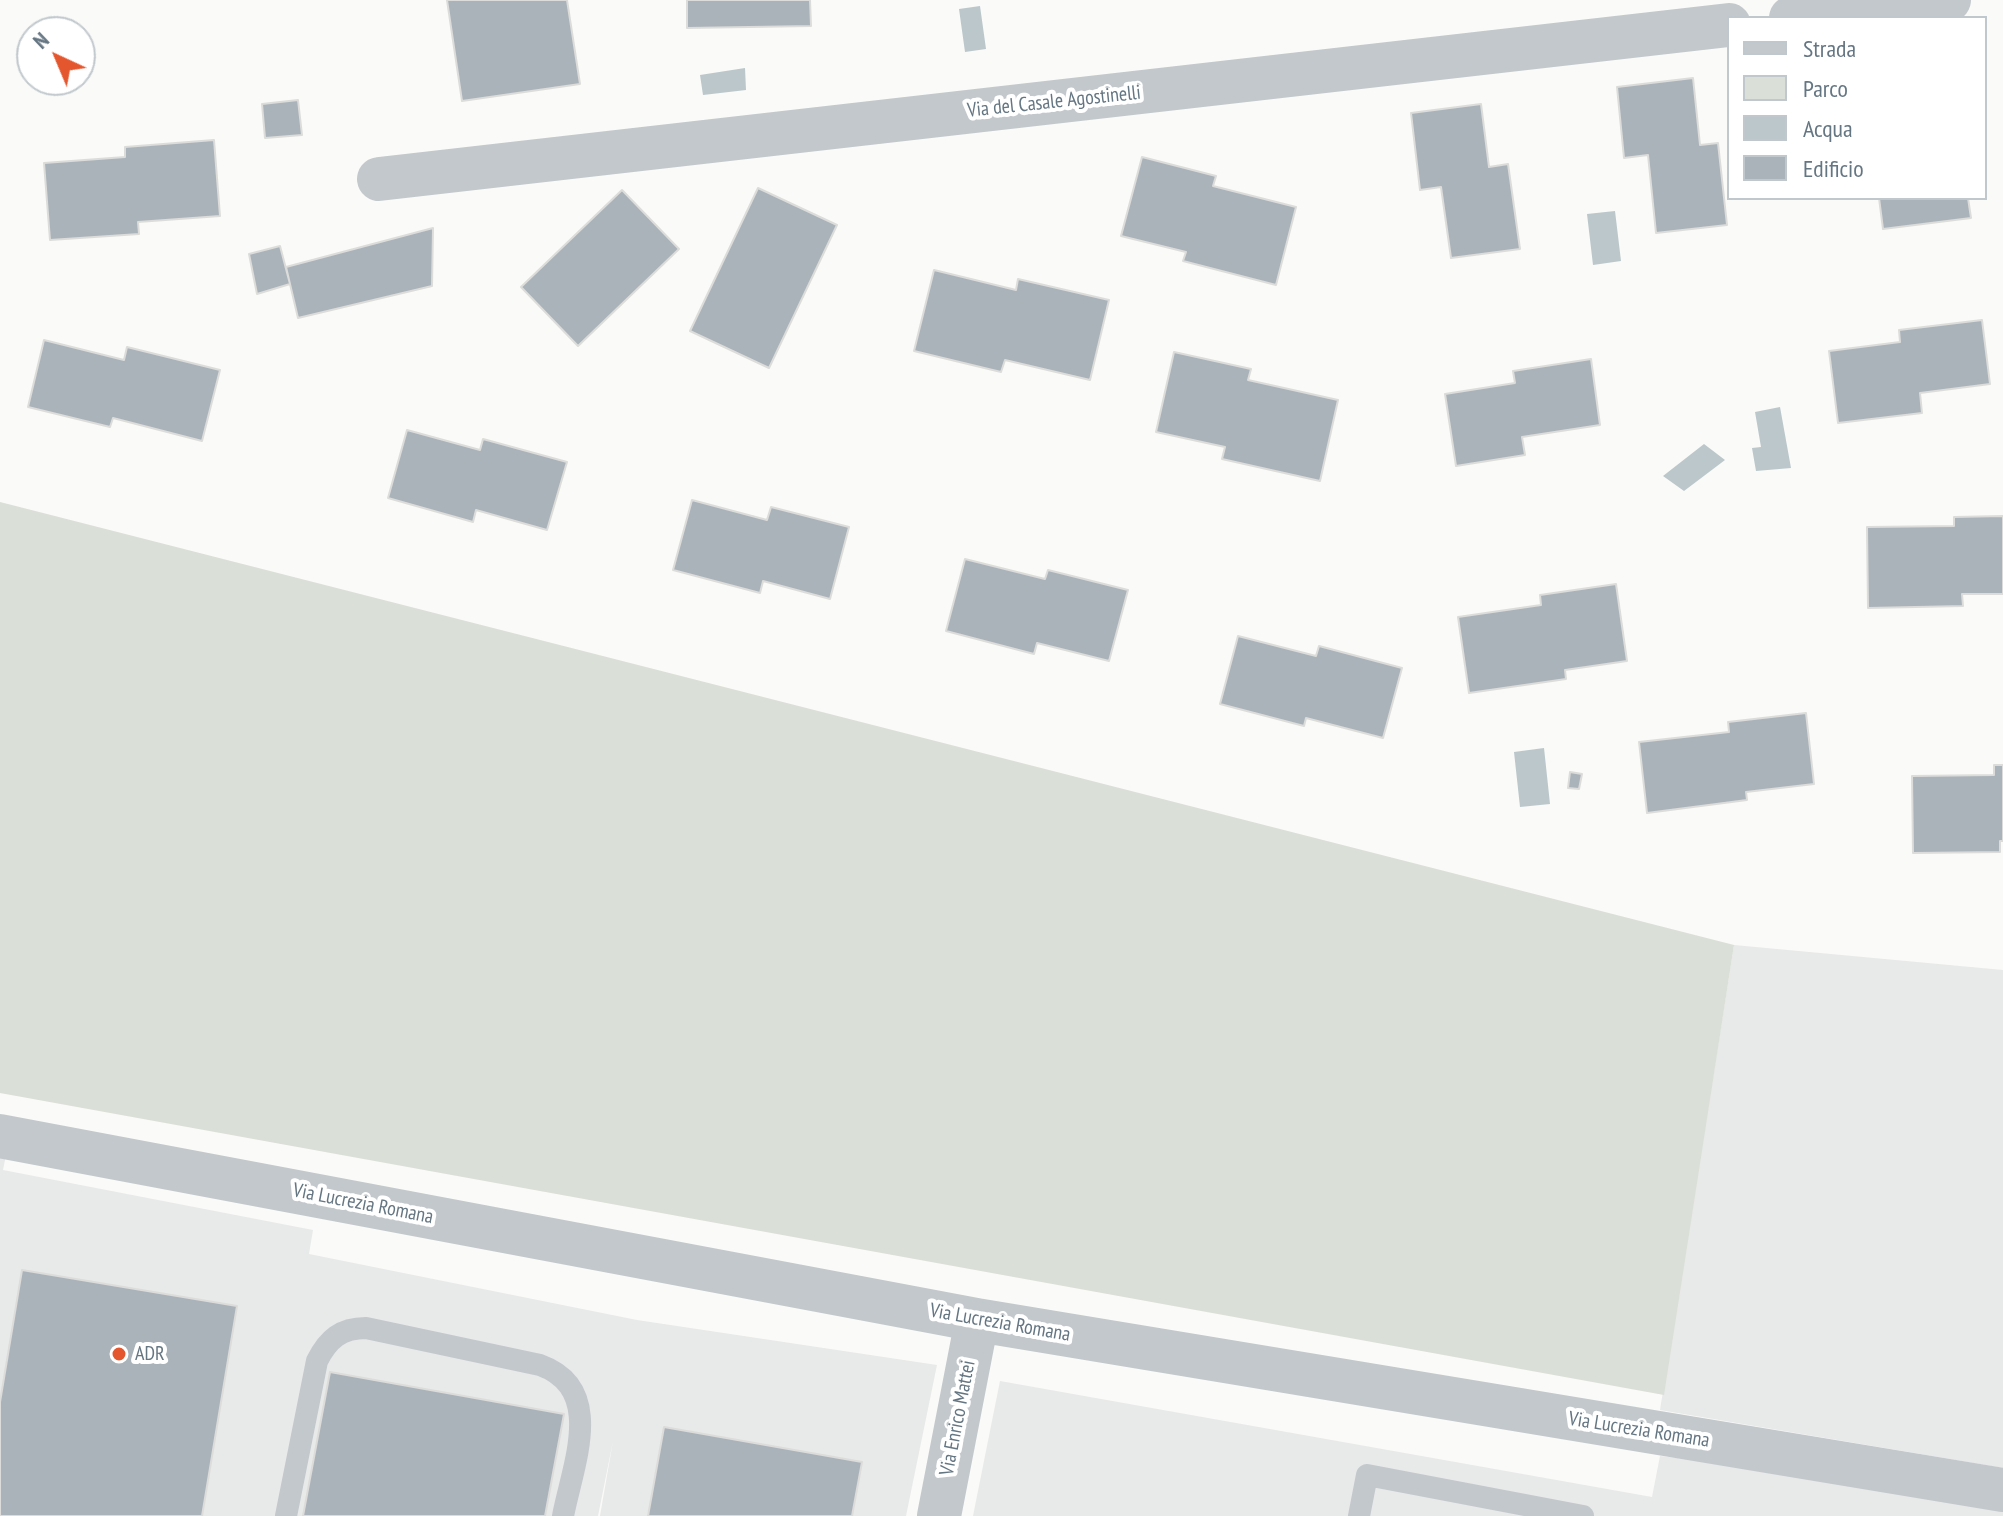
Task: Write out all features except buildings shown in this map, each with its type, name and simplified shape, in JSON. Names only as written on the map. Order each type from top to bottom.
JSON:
[{"type":"street","points":[[1809,16],[1949,0]]},
{"type":"street","name":"Via del Casale Agostinelli","points":[[379,179],[1727,25]]},
{"type":"street","name":"Via Lucrezia Romana","points":[[0,1136],[977,1320],[2003,1490]]},
{"type":"street","name":"Via Enrico Mattei","points":[[939,1516],[977,1320]]},
{"type":"lane","points":[[286,1516],[317,1361],[331,1338],[354,1328],[540,1365],[563,1376],[572,1385],[580,1409],[563,1516]]},
{"type":"lane","points":[[1359,1516],[1367,1475],[1583,1516]]},
{"type":"shaded area","points":[[1734,945],[2003,970],[2003,1468],[1660,1410]]},
{"type":"shaded area","points":[[0,1144],[8,1145],[3,1170],[313,1230],[309,1254],[637,1320],[937,1365],[906,1516],[600,1516],[613,1441],[598,1516],[0,1516]]},
{"type":"shaded area","points":[[1000,1381],[1652,1497],[1660,1456],[1832,1476],[2003,1505],[2003,1516],[973,1516]]},
{"type":"green space","points":[[0,502],[1734,945],[1664,1395],[0,1093]]},
{"type":"water","points":[[980,6],[986,49],[965,52],[959,9]]},
{"type":"water","points":[[745,68],[746,90],[703,95],[700,75]]},
{"type":"water","points":[[1615,211],[1621,261],[1593,265],[1587,214]]},
{"type":"water","points":[[1780,407],[1791,468],[1756,471],[1752,448],[1761,447],[1755,412]]},
{"type":"water","points":[[1704,444],[1725,460],[1684,491],[1663,476]]},
{"type":"water","points":[[1544,748],[1550,804],[1520,807],[1514,752]]},
{"type":"place","name":"ADR","points":[[119,1354]]}]
